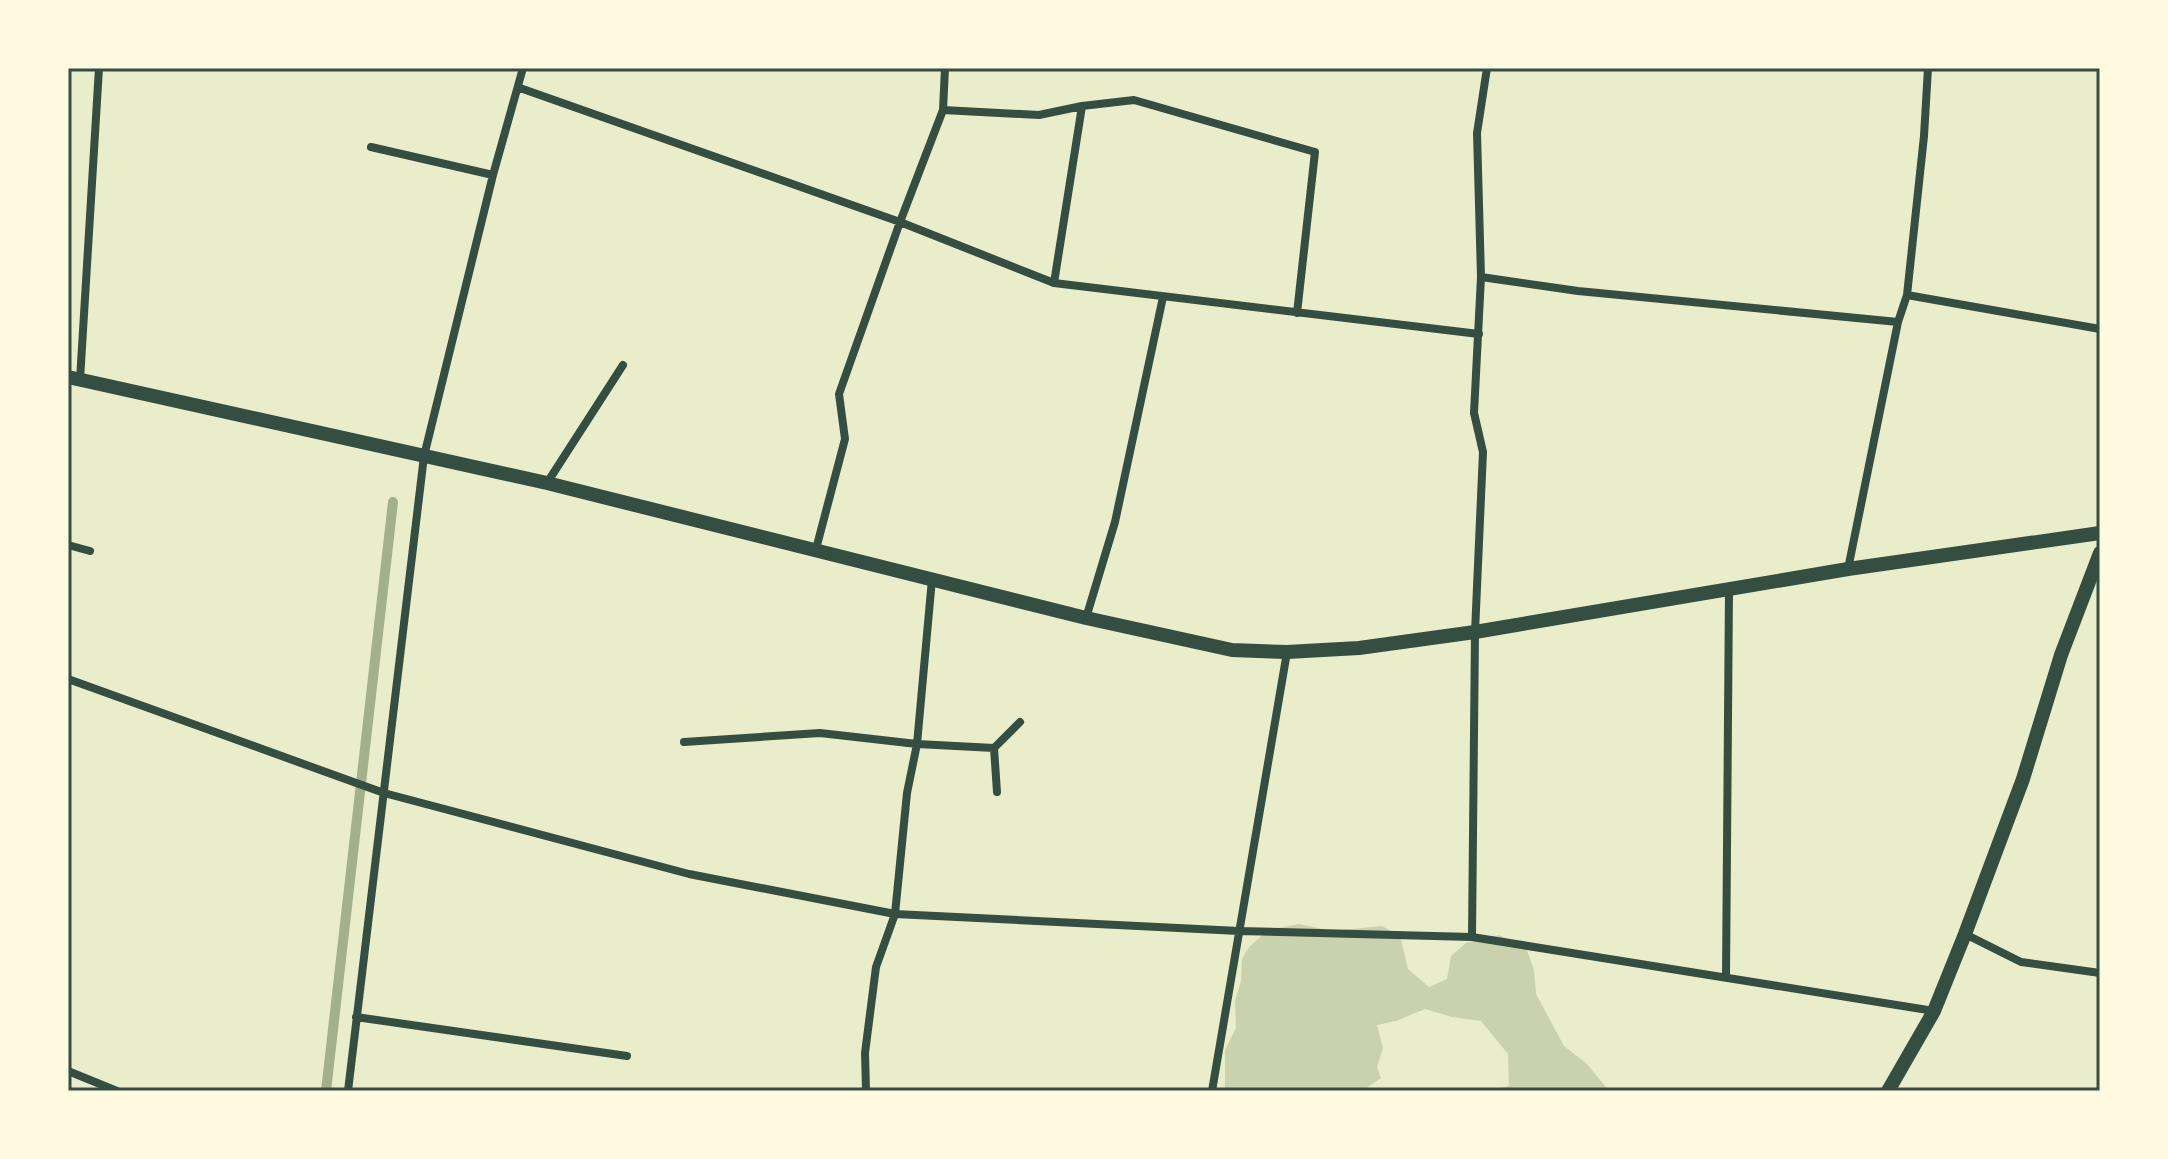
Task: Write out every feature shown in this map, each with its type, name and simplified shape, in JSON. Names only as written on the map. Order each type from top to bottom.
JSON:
[{"type":"street","points":[[99,68],[74,378],[547,483],[1086,618],[1232,650],[1287,652],[1359,648],[1475,632],[1848,569],[2100,533]]},
{"type":"street","points":[[348,1091],[424,456],[493,175],[520,88],[523,68]]},
{"type":"street","points":[[816,549],[845,439],[839,394],[943,110],[945,68]]},
{"type":"street","points":[[1472,937],[1475,632],[1483,452],[1474,413],[1481,277],[1477,133],[1487,68]]},
{"type":"street","points":[[1848,569],[1898,322],[1907,295],[1928,68]]},
{"type":"street","points":[[520,88],[900,222],[1054,283],[1479,334]]},
{"type":"street","points":[[943,110],[1039,115],[1134,100],[1315,152],[1297,313]]},
{"type":"street","points":[[1054,283],[1082,106]]},
{"type":"street","points":[[371,147],[493,175]]},
{"type":"street","points":[[1481,277],[1578,291],[1898,322]]},
{"type":"street","points":[[1907,295],[2100,329]]},
{"type":"street","points":[[1086,618],[1115,522],[1163,297]]},
{"type":"street","points":[[547,483],[623,365]]},
{"type":"street","points":[[68,545],[90,551]]},
{"type":"street","points":[[1888,1091],[1934,1011],[1965,934],[2023,779],[2061,655],[2100,553]]},
{"type":"street","points":[[866,1091],[865,1053],[876,967],[895,914],[907,793],[917,744],[932,579]]},
{"type":"street","points":[[1726,977],[1729,589]]},
{"type":"street","points":[[1212,1091],[1287,652]]},
{"type":"street","points":[[68,679],[384,793],[689,874],[895,914],[1239,931],[1472,937],[1934,1011]]},
{"type":"street","points":[[684,742],[820,733],[917,744],[994,748],[1020,722]]},
{"type":"street","points":[[994,748],[997,792]]},
{"type":"street","points":[[1965,934],[2021,962],[2100,973]]},
{"type":"street","points":[[356,1017],[627,1056]]},
{"type":"street","points":[[68,1071],[117,1091]]},
{"type":"green space","points":[[1299,924],[1332,931],[1382,926],[1400,936],[1408,969],[1429,987],[1447,979],[1451,956],[1466,943],[1499,935],[1527,950],[1534,970],[1536,994],[1564,1046],[1587,1064],[1609,1091],[1486,1091],[1509,1086],[1508,1054],[1481,1021],[1425,1009],[1377,1025],[1383,1048],[1377,1067],[1381,1078],[1362,1091],[1225,1091],[1225,1050],[1236,1028],[1235,1001],[1241,981],[1242,959],[1249,947],[1268,930]]},
{"type":"waterway","points":[[326,1091],[393,502]]}]
